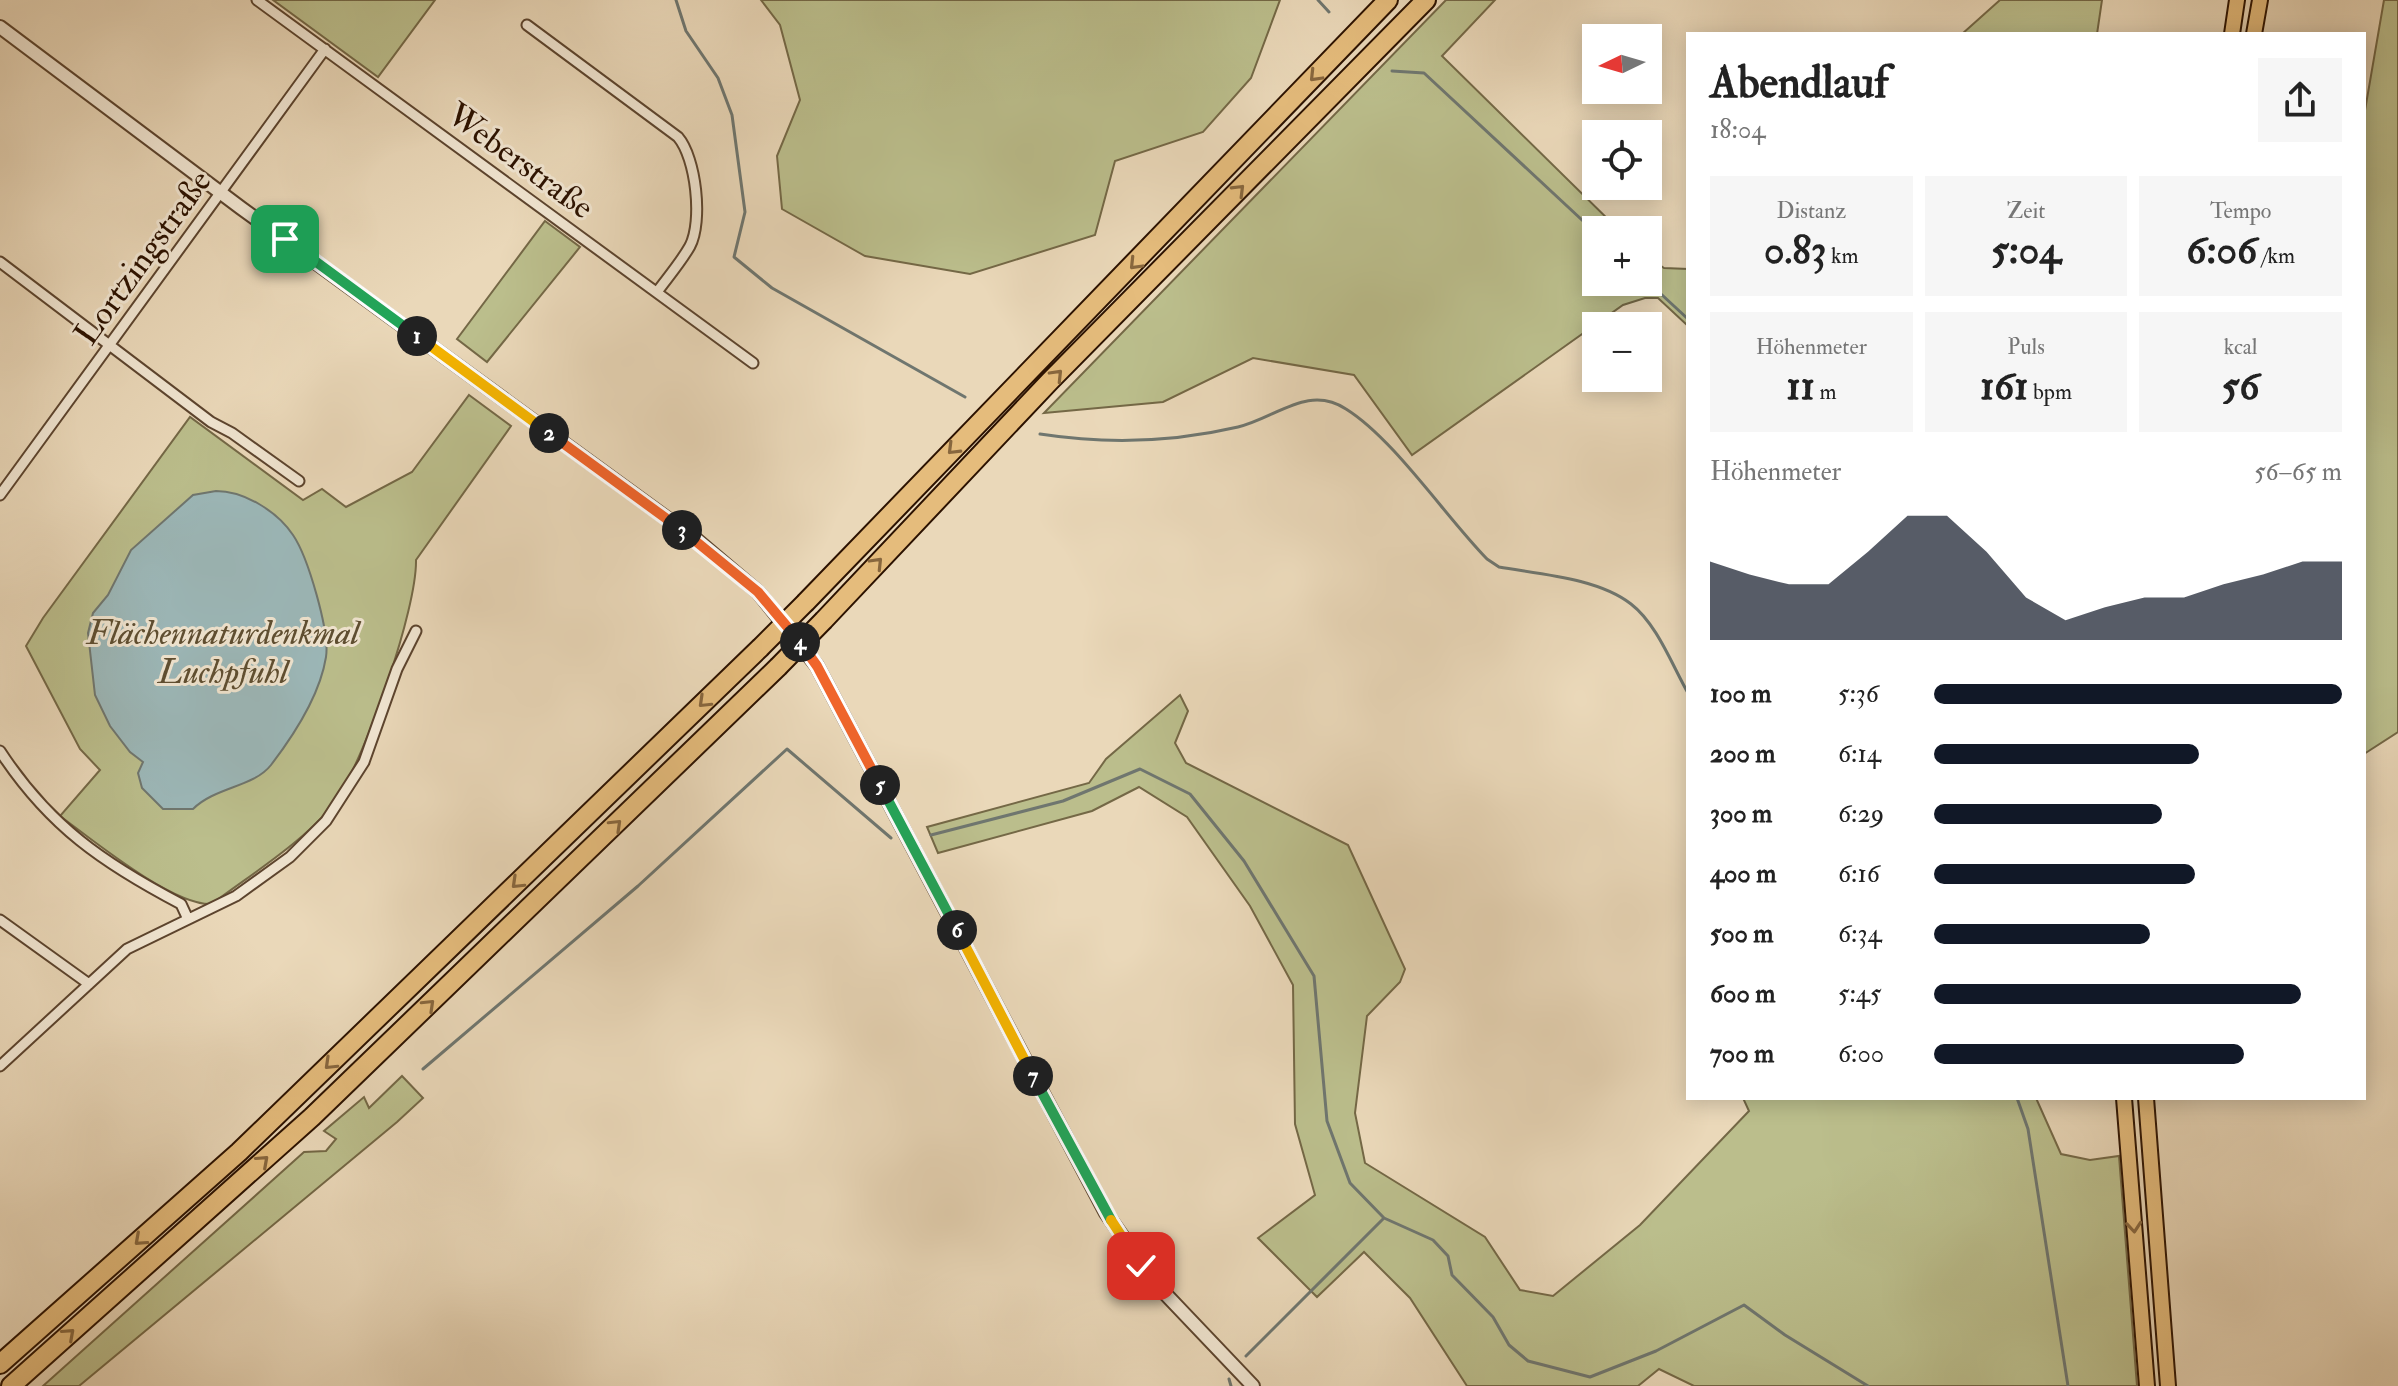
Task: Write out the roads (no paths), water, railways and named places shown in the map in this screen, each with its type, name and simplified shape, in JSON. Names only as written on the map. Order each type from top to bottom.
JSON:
[{"type":"highway","points":[[0,1364],[239,1152],[760,648],[1388,0]]},
{"type":"highway","points":[[11,1386],[312,1117],[778,667],[1050,381],[1426,0]]},
{"type":"main road","points":[[2232,32],[2237,0]]},
{"type":"main road","points":[[2254,32],[2260,0]]},
{"type":"main road","points":[[2124,1100],[2147,1386]]},
{"type":"main road","points":[[2146,1100],[2168,1386]]},
{"type":"street","name":"Weberstraße","points":[[257,0],[753,363]]},
{"type":"street","points":[[527,25],[678,137],[687,148],[695,174],[693,237],[657,292]]},
{"type":"street","points":[[0,27],[220,192],[698,541],[777,613],[817,666],[1106,1213],[1155,1283],[1253,1386]]},
{"type":"street","name":"Lortzingstraße","points":[[0,495],[325,49]]},
{"type":"street","points":[[0,262],[211,422],[232,433],[299,481]]},
{"type":"street","points":[[0,1065],[136,942],[236,896],[266,877],[333,813],[364,762],[397,669],[416,631]]},
{"type":"street","points":[[0,751],[26,790],[53,820],[106,862],[181,904],[187,917]]},
{"type":"street","points":[[0,920],[89,984]]},
{"type":"water","points":[[216,491],[238,494],[259,504],[278,518],[293,535],[317,595],[325,630],[326,657],[318,686],[305,714],[264,772],[212,796],[193,809],[163,809],[142,788],[138,773],[143,762],[130,752],[110,726],[95,695],[88,633],[93,613],[108,595],[131,550],[193,495]]},
{"type":"waterway","points":[[676,0],[686,31],[718,78],[732,115],[745,212],[734,257],[772,288],[965,397]]},
{"type":"waterway","points":[[1318,0],[1329,12]]},
{"type":"waterway","points":[[1392,71],[1424,73],[1582,220]]},
{"type":"waterway","points":[[1662,295],[1686,317]]},
{"type":"waterway","points":[[1040,434],[1114,440],[1189,436],[1252,423],[1305,401],[1332,402],[1364,422],[1401,458],[1487,559],[1499,567],[1602,588],[1631,604],[1649,622],[1686,689]]},
{"type":"waterway","points":[[423,1069],[638,886],[787,749],[891,838]]},
{"type":"waterway","points":[[931,835],[1063,801],[1140,769],[1190,794],[1244,861],[1314,976],[1327,1121],[1350,1183],[1384,1218],[1433,1240],[1448,1256],[1452,1275],[1493,1317],[1509,1345],[1528,1361],[1590,1377],[1656,1351],[1744,1305],[1785,1335],[1868,1386]]},
{"type":"waterway","points":[[2018,1100],[2028,1129],[2068,1386]]},
{"type":"waterway","points":[[1246,1356],[1384,1218]]},
{"type":"waterway","points":[[1229,1379],[1231,1386]]},
{"type":"park label","name":"Flächennaturdenkmal Luchpfuhl","points":[[223,652]]}]
